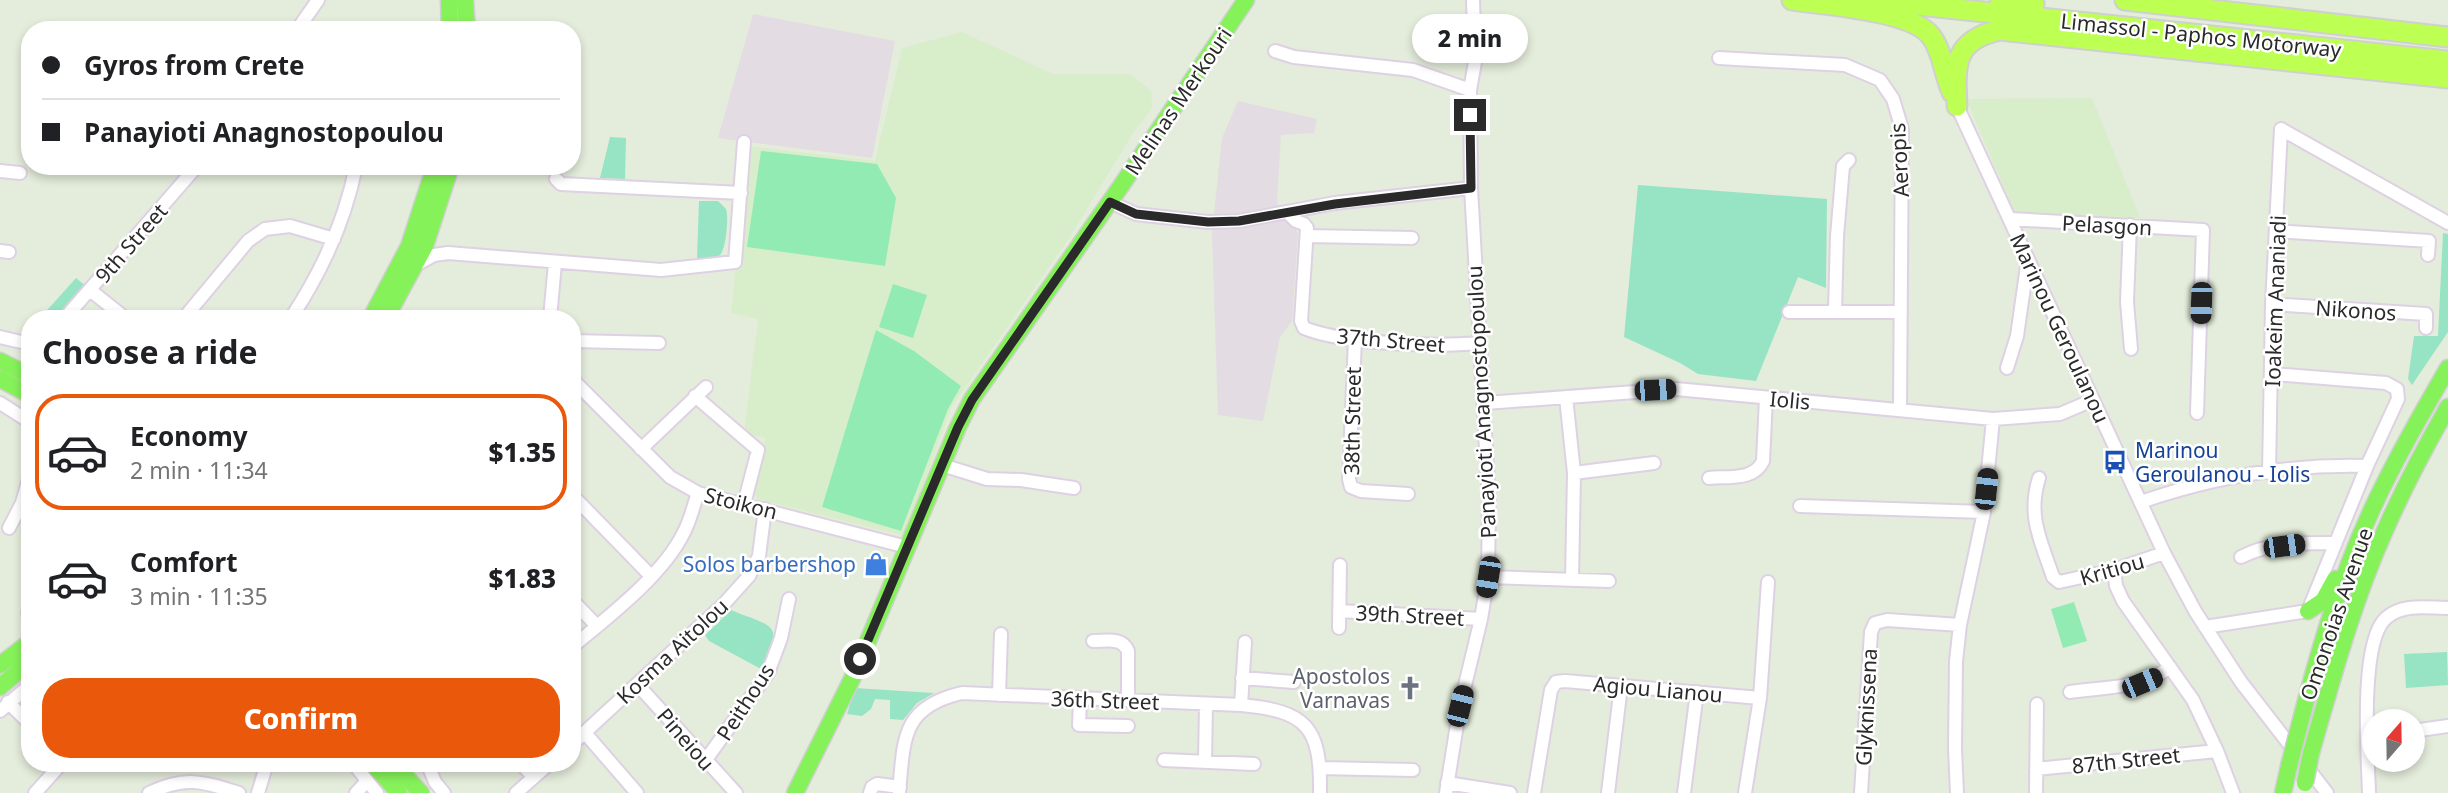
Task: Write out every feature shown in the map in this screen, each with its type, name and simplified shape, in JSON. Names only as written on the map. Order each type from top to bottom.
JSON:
[{"type":"highway","points":[[1792,0],[1895,16],[1916,23],[1931,37],[1940,55],[1957,106]]},
{"type":"highway","points":[[1870,0],[2050,34]]},
{"type":"highway","name":"Limassol - Paphos Motorway","points":[[1870,0],[2448,61]]},
{"type":"highway","name":"Limassol - Paphos Motorway","points":[[2000,0],[2448,50]]},
{"type":"highway","points":[[2124,0],[2448,37]]},
{"type":"highway","points":[[1957,106],[1955,79],[1958,60],[1968,43],[1980,34],[2000,30],[2448,78]]},
{"type":"main road","points":[[449,0],[450,21]]},
{"type":"main road","points":[[466,0],[467,21]]},
{"type":"main road","name":"Melinas Merkouri","points":[[795,793],[852,679],[972,400],[1246,0]]},
{"type":"main road","points":[[375,310],[409,246],[432,175]]},
{"type":"main road","points":[[391,310],[416,265],[448,175]]},
{"type":"main road","points":[[0,361],[21,372]]},
{"type":"main road","name":"Omonoias Avenue","points":[[2283,793],[2331,616],[2361,536],[2405,444],[2448,368]]},
{"type":"main road","points":[[3,381],[21,390]]},
{"type":"main road","name":"Omonoias Avenue","points":[[2304,788],[2331,682],[2381,538],[2412,470],[2448,407]]},
{"type":"main road","points":[[2308,611],[2323,601],[2350,548],[2361,536]]},
{"type":"main road","points":[[0,665],[21,649]]},
{"type":"main road","points":[[0,687],[21,669]]},
{"type":"main road","points":[[380,772],[399,793]]},
{"type":"main road","points":[[401,772],[421,793]]},
{"type":"street","points":[[303,21],[318,0]]},
{"type":"street","name":"Panayioti Anagnostopoulou","points":[[1446,788],[1460,706],[1488,577],[1489,502],[1485,403],[1478,343],[1471,188],[1470,90],[1475,62],[1473,0]]},
{"type":"street","points":[[1275,51],[1294,57],[1413,70],[1470,90]]},
{"type":"street","name":"Aeropis","points":[[1719,58],[1845,65],[1880,80],[1893,99],[1902,129],[1900,409]]},
{"type":"street","name":"Marinou Geroulanou","points":[[1957,106],[2164,554],[2205,627],[2243,685],[2327,793]]},
{"type":"street","name":"Ioakeim Ananiadi","points":[[2269,473],[2273,374],[2272,304],[2281,129],[2448,223]]},
{"type":"street","points":[[416,265],[434,255],[448,253],[661,270],[735,262],[744,142]]},
{"type":"street","points":[[1835,311],[1837,236],[1843,166],[1849,160]]},
{"type":"street","points":[[0,171],[20,173]]},
{"type":"street","name":"9th Street","points":[[72,310],[189,175]]},
{"type":"street","points":[[296,310],[312,287],[334,239],[354,175]]},
{"type":"street","points":[[556,179],[561,184],[741,193]]},
{"type":"street","points":[[1110,202],[1136,214],[1208,222],[1239,221],[1335,204],[1471,188]]},
{"type":"street","points":[[1287,212],[1296,221],[1304,224],[1307,236],[1412,238]]},
{"type":"street","name":"Pelasgon","points":[[2010,219],[2203,230],[2197,413]]},
{"type":"street","points":[[2130,225],[2127,302],[2131,349]]},
{"type":"street","points":[[191,310],[248,241],[265,229],[290,226],[334,239]]},
{"type":"street","points":[[2276,232],[2429,241],[2428,255]]},
{"type":"street","points":[[429,234],[437,247],[448,253]]},
{"type":"street","name":"37th Street","points":[[1307,236],[1301,321],[1304,328],[1355,339],[1451,346],[1478,343]]},
{"type":"street","points":[[2007,368],[2017,335],[2028,259]]},
{"type":"street","points":[[551,310],[555,263]]},
{"type":"street","points":[[90,290],[115,310]]},
{"type":"street","name":"Nikonos","points":[[2272,304],[2426,314],[2426,328]]},
{"type":"street","points":[[1789,312],[1901,312]]},
{"type":"street","points":[[0,337],[21,342]]},
{"type":"street","name":"38th Street","points":[[1355,339],[1349,479],[1351,487],[1361,491],[1408,494]]},
{"type":"street","points":[[581,341],[659,343]]},
{"type":"street","points":[[2205,627],[2308,611],[2367,466],[2398,399],[2397,389],[2386,383],[2273,374]]},
{"type":"street","points":[[641,450],[706,387]]},
{"type":"street","name":"Stoikon","points":[[581,388],[670,477],[698,493],[907,547]]},
{"type":"street","name":"Iolis","points":[[1485,403],[1676,389],[1993,419],[2060,414],[2093,400]]},
{"type":"street","points":[[695,396],[758,450],[744,504]]},
{"type":"street","points":[[1566,397],[1574,473],[1572,580]]},
{"type":"street","points":[[1709,478],[1751,475],[1759,470],[1763,461],[1766,398]]},
{"type":"street","points":[[0,403],[21,416]]},
{"type":"street","points":[[1957,793],[1956,661],[1960,625],[1984,512],[1993,419]]},
{"type":"street","points":[[1574,473],[1654,463]]},
{"type":"street","points":[[942,465],[987,479],[1021,480],[1074,488]]},
{"type":"street","points":[[2141,502],[2185,487],[2223,479],[2337,466],[2367,466]]},
{"type":"street","name":"Kritiou","points":[[2039,478],[2033,496],[2034,519],[2053,577],[2059,582],[2114,570],[2164,554]]},
{"type":"street","points":[[581,639],[671,555],[684,533],[698,493]]},
{"type":"street","points":[[9,528],[21,505]]},
{"type":"street","points":[[581,506],[651,576]]},
{"type":"street","points":[[1800,506],[1984,512]]},
{"type":"street","name":"Kosma Aitolou","points":[[581,736],[718,610],[749,576],[759,556],[765,509]]},
{"type":"street","points":[[2241,557],[2261,549],[2307,543],[2336,543]]},
{"type":"street","name":"39th Street","points":[[1339,628],[1340,565]]},
{"type":"street","points":[[2114,570],[2116,586],[2123,601],[2193,700],[2233,793]]},
{"type":"street","points":[[1488,577],[1609,581]]},
{"type":"street","points":[[1745,793],[1760,698],[1768,582]]},
{"type":"street","name":"Peithous","points":[[705,761],[768,673],[781,638],[789,599]]},
{"type":"street","points":[[2369,709],[2368,682],[2374,642],[2384,619],[2403,608],[2448,608]]},
{"type":"street","points":[[581,609],[597,626]]},
{"type":"street","name":"39th Street","points":[[1339,611],[1481,619]]},
{"type":"street","name":"Glyknissena","points":[[1861,793],[1871,632],[1875,623],[1887,620],[1960,625]]},
{"type":"street","points":[[999,695],[1001,634]]},
{"type":"street","points":[[1093,641],[1120,641],[1125,644],[1128,651],[1128,700]]},
{"type":"street","points":[[1241,705],[1245,642]]},
{"type":"street","points":[[2070,692],[2142,683],[2170,667]]},
{"type":"street","points":[[1242,678],[1294,682]]},
{"type":"street","name":"Agiou Lianou","points":[[1534,793],[1551,690],[1556,682],[1760,698]]},
{"type":"street","name":"Pineiou","points":[[637,684],[736,793]]},
{"type":"street","points":[[1608,793],[1621,686]]},
{"type":"street","points":[[1684,793],[1697,692]]},
{"type":"street","points":[[21,693],[4,707],[21,718]]},
{"type":"street","name":"36th Street","points":[[899,790],[906,733],[920,712],[940,698],[962,693],[1241,705],[1279,710],[1295,716],[1306,725],[1316,744],[1320,793]]},
{"type":"street","points":[[1080,699],[1079,725],[1128,726]]},
{"type":"street","points":[[2036,704],[2036,793]]},
{"type":"street","points":[[1205,761],[1206,705]]},
{"type":"street","points":[[2426,730],[2448,726]]},
{"type":"street","points":[[585,733],[629,790]]},
{"type":"street","name":"87th Street","points":[[2036,769],[2217,751]]},
{"type":"street","points":[[1164,760],[1254,764]]},
{"type":"street","points":[[1320,768],[1413,770]]},
{"type":"street","points":[[35,793],[54,772]]},
{"type":"street","points":[[258,793],[264,772]]},
{"type":"street","points":[[360,772],[377,793]]},
{"type":"street","points":[[431,772],[444,793]]},
{"type":"street","points":[[529,772],[534,777]]},
{"type":"street","points":[[516,793],[540,772]]},
{"type":"street","points":[[2370,772],[2370,793]]},
{"type":"street","points":[[356,793],[367,781]]},
{"type":"street","points":[[149,793],[205,782],[239,793]]},
{"type":"street","points":[[870,793],[872,787],[877,784],[899,790]]},
{"type":"street","points":[[1446,788],[1510,793]]},
{"type":"shaded area","points":[[753,14],[895,41],[872,158],[718,138]]},
{"type":"shaded area","points":[[962,32],[1053,74],[1130,74],[1151,91],[1152,108],[1133,133],[1070,237],[951,408],[905,536],[757,499],[753,485],[766,438],[744,433],[758,319],[731,313],[748,146],[875,161],[902,48]]},
{"type":"shaded area","points":[[2092,98],[2140,218],[2016,215],[1966,99]]},
{"type":"shaded area","points":[[1238,101],[1317,119],[1314,133],[1281,135],[1277,203],[1298,233],[1292,321],[1280,337],[1263,421],[1218,415],[1212,233],[1222,138]]},
{"type":"shaded area","points":[[610,137],[626,138],[625,179],[600,178]]},
{"type":"shaded area","points":[[1638,185],[1827,199],[1826,288],[1798,277],[1756,381],[1698,374],[1624,337]]},
{"type":"shaded area","points":[[699,201],[718,201],[726,209],[725,240],[722,252],[715,258],[697,259]]},
{"type":"shaded area","points":[[2443,233],[2448,234],[2448,332],[2412,385],[2408,379],[2414,336],[2438,336]]},
{"type":"shaded area","points":[[76,278],[87,287],[67,310],[47,310]]},
{"type":"shaded area","points":[[731,610],[766,624],[771,629],[772,642],[761,669],[709,641],[705,635]]},
{"type":"shaded area","points":[[2447,652],[2448,685],[2406,688],[2404,654]]},
{"type":"shaded area","points":[[855,688],[934,693],[917,703],[903,720],[890,719],[890,700],[875,699],[871,709],[862,716],[847,714]]},
{"type":"green space","points":[[761,151],[877,164],[896,198],[885,266],[747,247]]},
{"type":"green space","points":[[893,284],[927,295],[913,338],[879,327]]},
{"type":"green space","points":[[876,330],[914,351],[961,386],[948,409],[901,531],[822,507]]},
{"type":"green space","points":[[2074,602],[2087,641],[2063,648],[2051,609]]},
{"type":"place","name":"Marinou Geroulanou - Iolis","points":[[2115,462]]},
{"type":"place","name":"Solos barbershop","points":[[876,564]]},
{"type":"place","name":"Apostolos Varnavas","points":[[1410,688]]},
{"type":"route","points":[[860,659],[958,427],[972,400],[1083,237],[1110,202],[1136,214],[1208,222],[1239,221],[1335,204],[1471,188],[1470,115]]}]
